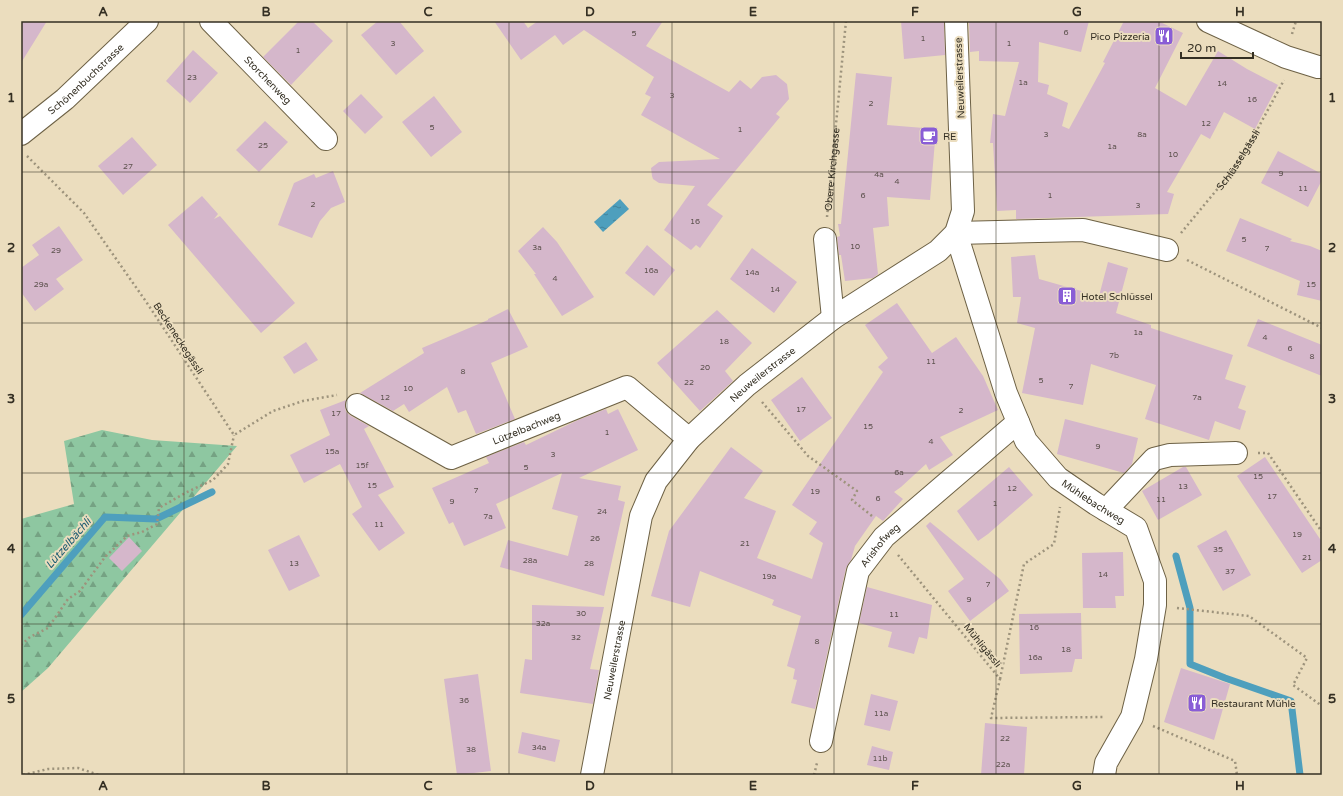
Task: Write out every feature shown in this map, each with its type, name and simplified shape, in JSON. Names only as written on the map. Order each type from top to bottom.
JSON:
[{"type":"street","name":"Schönenbuchstrasse","points":[[21,134],[65,99],[147,21]]},
{"type":"street","name":"Storchenweg","points":[[211,21],[326,139]]},
{"type":"street","name":"Neuweilerstrasse","points":[[592,775],[641,516],[656,481],[689,439],[747,385],[833,318],[938,251],[956,233],[963,211],[956,21]]},
{"type":"street","points":[[1208,21],[1292,59],[1322,67]]},
{"type":"street","points":[[956,233],[1083,230],[1167,250]]},
{"type":"street","name":"Mühlebachweg","points":[[956,233],[1006,393],[1026,441],[1058,478],[1136,528],[1155,581],[1155,605],[1146,659],[1132,716],[1106,763],[1104,775]]},
{"type":"street","points":[[825,239],[833,318]]},
{"type":"street","name":"Lützelbachweg","points":[[357,405],[451,458],[627,387],[689,439]]},
{"type":"street","name":"Arishofweg","points":[[821,741],[858,571],[888,534],[1018,422]]},
{"type":"street","points":[[1106,510],[1154,459],[1170,455],[1236,453]]},
{"type":"path","name":"Obere Kirchgasse","points":[[825,239],[846,21]]},
{"type":"path","name":"Schlüsselgässli","points":[[1167,250],[1229,175],[1257,130],[1287,75],[1292,59]]},
{"type":"path","name":"Beckeneckegässli","points":[[26,155],[84,213],[234,435]]},
{"type":"path","points":[[1167,250],[1322,328]]},
{"type":"path","name":"Mühligässli","points":[[747,385],[808,456],[857,491],[852,500],[888,534],[1000,679],[991,718],[1132,716]]},
{"type":"path","points":[[21,645],[30,637],[48,628],[68,600],[80,591],[105,556],[127,536],[142,532],[157,524],[159,508],[213,480],[228,464],[234,435],[273,411],[303,402],[340,394],[357,405]]},
{"type":"path","points":[[1236,453],[1268,453],[1322,532]]},
{"type":"path","points":[[1000,679],[1024,564],[1054,544],[1064,482]]},
{"type":"path","points":[[1181,608],[1249,616],[1307,658],[1293,685],[1322,706]]},
{"type":"path","points":[[1132,716],[1235,761],[1237,775]]},
{"type":"path","points":[[23,775],[48,769],[78,768],[99,775]]},
{"type":"green space","points":[[102,430],[152,440],[237,446],[48,668],[21,692],[21,519],[74,504],[64,441]]},
{"type":"water","points":[[620,199],[629,209],[603,232],[594,222]]},
{"type":"building","points":[[21,21],[47,21],[21,63]]},
{"type":"building","points":[[299,21],[312,21],[333,41],[291,85],[263,57]]},
{"type":"building","points":[[378,21],[399,21],[424,51],[396,75],[361,35]]},
{"type":"building","points":[[494,21],[523,21],[528,28],[538,21],[663,21],[646,46],[729,92],[740,80],[751,89],[762,77],[776,75],[787,84],[789,99],[776,114],[780,117],[707,205],[723,216],[700,248],[696,245],[691,250],[664,230],[695,186],[659,183],[653,179],[651,168],[659,162],[720,159],[641,115],[651,97],[645,94],[654,77],[584,30],[563,45],[555,35],[521,60]]},
{"type":"building","points":[[901,21],[944,21],[945,55],[904,59]]},
{"type":"building","points":[[969,21],[1089,21],[1081,52],[1039,42],[1038,82],[1049,85],[1047,94],[1068,103],[1062,126],[1069,129],[1105,63],[1103,62],[1124,21],[1158,21],[1183,33],[1155,88],[1186,106],[1218,51],[1247,69],[1278,85],[1255,129],[1224,112],[1210,139],[1201,134],[1167,192],[1174,194],[1168,214],[1016,219],[1016,210],[997,211],[993,143],[990,143],[993,114],[1005,116],[1019,62],[979,61],[979,51],[970,52]]},
{"type":"building","points":[[193,50],[218,73],[190,103],[166,81]]},
{"type":"building","points":[[856,73],[892,77],[887,125],[936,129],[930,200],[887,197],[889,226],[873,228],[878,274],[873,278],[845,281],[841,255],[839,255],[837,237],[840,236],[838,224],[841,224]]},
{"type":"building","points":[[361,94],[383,117],[365,134],[343,111]]},
{"type":"building","points":[[434,96],[462,132],[431,157],[402,122]]},
{"type":"building","points":[[265,121],[288,142],[259,172],[236,150]]},
{"type":"building","points":[[132,137],[157,165],[123,195],[98,166]]},
{"type":"building","points":[[1278,151],[1322,174],[1322,180],[1308,207],[1261,183]]},
{"type":"building","points":[[333,171],[345,202],[331,208],[320,221],[312,238],[278,225],[294,183],[314,174],[316,178]]},
{"type":"building","points":[[202,196],[218,214],[214,219],[220,216],[295,303],[261,333],[168,225]]},
{"type":"building","points":[[1240,218],[1292,239],[1290,241],[1322,251],[1322,301],[1297,295],[1300,281],[1226,251]]},
{"type":"building","points":[[59,226],[83,260],[56,279],[64,289],[35,311],[21,292],[21,268],[39,255],[32,245]]},
{"type":"building","points":[[543,227],[557,242],[594,297],[562,316],[534,274],[536,274],[518,251]]},
{"type":"building","points":[[647,245],[675,270],[654,296],[625,273]]},
{"type":"building","points":[[752,248],[797,282],[774,313],[730,279]]},
{"type":"building","points":[[1035,255],[1039,279],[1099,296],[1108,262],[1128,268],[1116,313],[1151,325],[1151,328],[1233,355],[1225,379],[1246,386],[1238,408],[1246,411],[1240,430],[1215,421],[1209,440],[1145,419],[1156,385],[1091,364],[1083,405],[1022,393],[1035,328],[1017,323],[1021,297],[1013,297],[1011,257]]},
{"type":"building","points":[[897,303],[932,353],[956,337],[983,376],[998,410],[940,437],[953,455],[929,470],[926,464],[894,492],[903,499],[883,521],[876,516],[855,546],[851,560],[846,568],[815,709],[791,703],[797,680],[793,679],[795,669],[787,666],[801,616],[772,605],[774,600],[700,571],[690,607],[651,596],[669,531],[731,447],[763,471],[744,498],[776,511],[757,558],[812,579],[823,543],[809,534],[817,522],[792,505],[883,372],[878,367],[888,358],[865,325]]},
{"type":"building","points":[[508,309],[528,347],[491,363],[515,419],[476,434],[466,410],[458,413],[447,387],[409,412],[404,404],[393,411],[360,393],[424,353],[422,348],[488,320]]},
{"type":"building","points":[[717,310],[752,343],[725,371],[733,381],[700,411],[657,363]]},
{"type":"building","points":[[1258,319],[1322,345],[1322,376],[1247,346]]},
{"type":"building","points":[[306,342],[318,360],[294,374],[283,357]]},
{"type":"building","points":[[802,377],[832,418],[800,441],[771,400]]},
{"type":"building","points":[[346,400],[346,412],[369,426],[364,429],[394,487],[378,495],[405,533],[379,551],[352,514],[362,507],[340,464],[304,483],[290,455],[330,435],[320,410]]},
{"type":"building","points":[[606,409],[608,414],[618,409],[638,450],[579,478],[621,486],[618,500],[625,502],[604,596],[500,567],[508,540],[568,556],[578,516],[552,509],[562,473],[496,504],[506,528],[464,546],[453,522],[449,524],[432,488],[489,463],[486,457],[524,442],[526,445],[578,420]]},
{"type":"building","points":[[1065,419],[1138,438],[1132,464],[1124,473],[1057,454]]},
{"type":"building","points":[[1265,457],[1322,542],[1322,560],[1302,573],[1237,476]]},
{"type":"building","points":[[1009,467],[1033,495],[978,541],[957,511]]},
{"type":"building","points":[[1183,467],[1186,467],[1202,495],[1158,520],[1142,491]]},
{"type":"building","points":[[930,522],[1000,579],[1009,591],[970,621],[948,591],[964,579],[926,526]]},
{"type":"building","points":[[1226,530],[1251,575],[1223,591],[1197,546]]},
{"type":"building","points":[[299,535],[320,576],[289,591],[268,550]]},
{"type":"building","points":[[129,537],[142,551],[122,571],[109,558]]},
{"type":"building","points":[[1123,552],[1124,596],[1115,596],[1116,608],[1083,608],[1082,553]]},
{"type":"building","points":[[867,587],[932,605],[927,639],[919,637],[914,654],[888,647],[892,632],[859,623]]},
{"type":"building","points":[[532,605],[604,607],[590,669],[599,670],[593,704],[520,693],[525,659],[532,660]]},
{"type":"building","points":[[1081,613],[1082,659],[1075,659],[1072,672],[1020,674],[1019,614]]},
{"type":"building","name":"Restaurant Mühle","points":[[1181,668],[1230,684],[1214,740],[1164,722]]},
{"type":"building","points":[[478,674],[491,771],[457,775],[444,679]]},
{"type":"building","points":[[871,694],[898,701],[890,731],[864,725]]},
{"type":"building","points":[[985,723],[1027,727],[1024,775],[981,775]]},
{"type":"building","points":[[522,732],[560,740],[555,762],[518,753]]},
{"type":"building","points":[[872,746],[893,752],[889,770],[867,765]]},
{"type":"waterway","name":"Lützelbächli","points":[[21,615],[105,517],[156,519],[212,492]]},
{"type":"waterway","points":[[1176,556],[1190,608],[1190,664],[1291,701],[1300,775]]},
{"type":"place","name":"Pico Pizzeria","points":[[1164,36]]},
{"type":"place","name":"RE","points":[[929,136]]},
{"type":"place","name":"Hotel Schlüssel","points":[[1067,296]]},
{"type":"place","name":"Restaurant Mühle","points":[[1197,703]]}]
